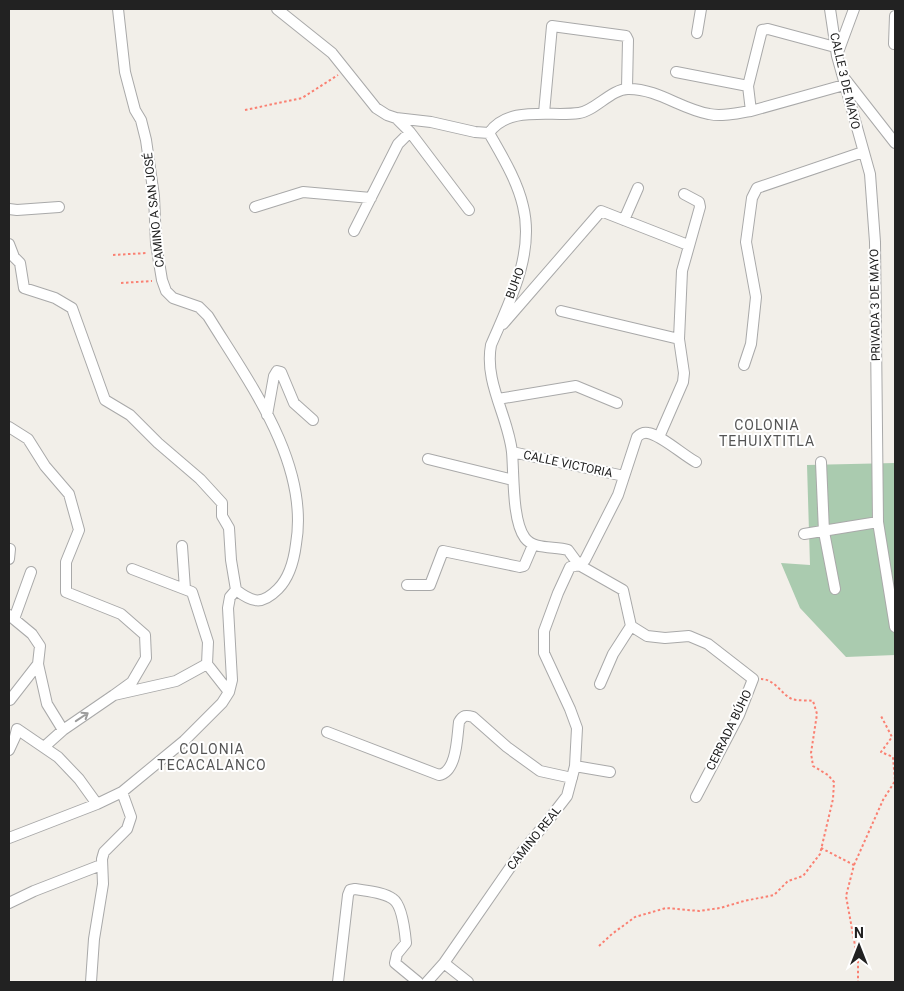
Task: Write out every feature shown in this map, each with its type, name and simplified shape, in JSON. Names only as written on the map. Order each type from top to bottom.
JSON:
[{"type":"street","name":"CAMINO A SAN JOSÉ","points":[[118,9],[125,72],[134,110],[141,120],[146,140],[154,196],[157,253],[166,291],[173,298],[198,307],[208,316],[253,388],[267,415],[292,474],[299,513],[299,531],[294,562],[282,585],[268,599],[256,601],[248,599],[236,590]]},
{"type":"street","points":[[277,9],[332,53],[376,108],[396,118],[410,132],[470,210]]},
{"type":"street","points":[[697,32],[701,9]]},
{"type":"street","name":"CALLE 3 DE MAYO","points":[[830,9],[836,51],[863,152]]},
{"type":"street","points":[[751,111],[748,86],[762,30],[768,29],[836,51],[854,9]]},
{"type":"street","points":[[894,44],[895,16]]},
{"type":"street","points":[[544,113],[552,26],[626,36],[628,40],[627,88]]},
{"type":"street","points":[[676,72],[748,86]]},
{"type":"street","points":[[396,118],[432,122],[475,132],[489,133],[493,127],[514,117],[544,113],[587,112],[602,100],[627,88],[647,91],[698,112],[710,115],[724,115],[751,111],[844,81],[895,143]]},
{"type":"street","points":[[354,231],[398,144],[410,132]]},
{"type":"street","name":"BUHO","points":[[489,133],[507,165],[523,206],[525,228],[522,266],[491,345],[489,364],[512,452],[513,480],[520,528],[525,538],[533,545]]},
{"type":"street","points":[[744,365],[751,344],[756,297],[746,242],[754,193],[757,188],[863,152]]},
{"type":"street","name":"PRIVADA 3 DE MAYO","points":[[863,152],[870,174],[875,242],[878,522],[895,627]]},
{"type":"street","points":[[624,220],[638,188]]},
{"type":"street","points":[[256,207],[303,192],[371,198]]},
{"type":"street","points":[[684,194],[699,202],[700,207],[682,271],[679,339],[684,373],[683,382],[658,437],[696,462]]},
{"type":"street","points":[[9,209],[59,207]]},
{"type":"street","points":[[497,330],[601,211],[688,245]]},
{"type":"street","points":[[9,244],[14,257],[20,263],[24,288],[55,298],[72,308],[105,400],[130,415],[158,443],[200,479],[222,503],[222,516],[229,528],[231,560],[236,590],[230,597],[228,608],[232,680],[229,692],[222,702],[184,741],[122,792],[97,804],[9,838]]},
{"type":"street","points":[[560,311],[679,339]]},
{"type":"street","points":[[267,415],[274,376],[277,371],[281,372],[294,403],[313,420]]},
{"type":"street","points":[[498,399],[576,386],[617,403]]},
{"type":"street","points":[[9,427],[28,439],[45,466],[68,494],[79,530],[66,562],[66,592],[121,614],[145,635],[146,658],[132,682],[62,730],[44,747]]},
{"type":"street","name":"CAMINO REAL","points":[[427,982],[444,963],[516,859],[567,796],[575,766],[577,728],[544,653],[544,631],[558,593],[570,568],[579,565],[585,560],[618,495],[637,437],[647,432],[658,437]]},
{"type":"street","name":"CALLE VICTORIA","points":[[512,452],[624,476]]},
{"type":"street","points":[[428,459],[513,480]]},
{"type":"street","points":[[821,462],[824,532],[835,589]]},
{"type":"street","points":[[804,534],[878,522]]},
{"type":"street","points":[[407,585],[430,584],[444,551],[520,567],[524,566],[527,562],[533,545],[568,550],[579,565],[623,590],[631,626],[613,654],[600,684]]},
{"type":"street","points":[[182,546],[184,589]]},
{"type":"street","points":[[132,569],[192,592],[208,642],[206,664],[229,692]]},
{"type":"street","points":[[31,572],[11,617],[32,634],[40,646],[38,664],[47,704],[62,730]]},
{"type":"street","name":"CERRADA BÚHO","points":[[631,626],[647,636],[665,638],[689,636],[708,644],[754,679],[739,715],[696,797]]},
{"type":"street","points":[[9,699],[38,664]]},
{"type":"street","points":[[114,695],[176,681],[206,664]]},
{"type":"street","points":[[327,732],[439,775],[444,774],[453,761],[459,722],[466,715],[473,717],[507,747],[540,771],[572,778]]},
{"type":"street","points":[[9,750],[17,729],[58,756],[79,778],[97,804]]},
{"type":"street","points":[[575,766],[610,772]]},
{"type":"street","points":[[92,982],[94,939],[103,884],[101,865],[104,852],[127,829],[131,817],[122,792]]},
{"type":"street","points":[[9,903],[34,891],[101,865]]},
{"type":"street","points":[[338,982],[348,895],[350,890],[355,889],[389,896],[399,905],[406,943],[397,954],[395,963],[418,982]]},
{"type":"street","points":[[444,963],[468,982]]},
{"type":"path","points":[[245,110],[302,98],[346,70]]},
{"type":"path","points":[[113,255],[157,253]]},
{"type":"path","points":[[121,283],[162,280]]},
{"type":"path","points":[[599,946],[635,917],[666,908],[699,911],[720,908],[774,895],[788,881],[803,876],[820,854],[833,799],[834,782],[813,766],[811,752],[817,714],[813,701],[792,699],[765,678],[754,679]]},
{"type":"path","points":[[858,982],[858,962],[846,896],[854,865],[884,800],[895,781],[893,757],[881,752],[892,737],[881,716]]},
{"type":"path","points":[[821,848],[854,865]]},
{"type":"green space","points":[[895,463],[895,655],[846,657],[800,608],[781,563],[810,565],[807,465]]},
{"type":"district","name":"COLONIA TEHUIXTITLA","points":[[767,434]]},
{"type":"district","name":"COLONIA TECACALANCO","points":[[212,758]]}]
